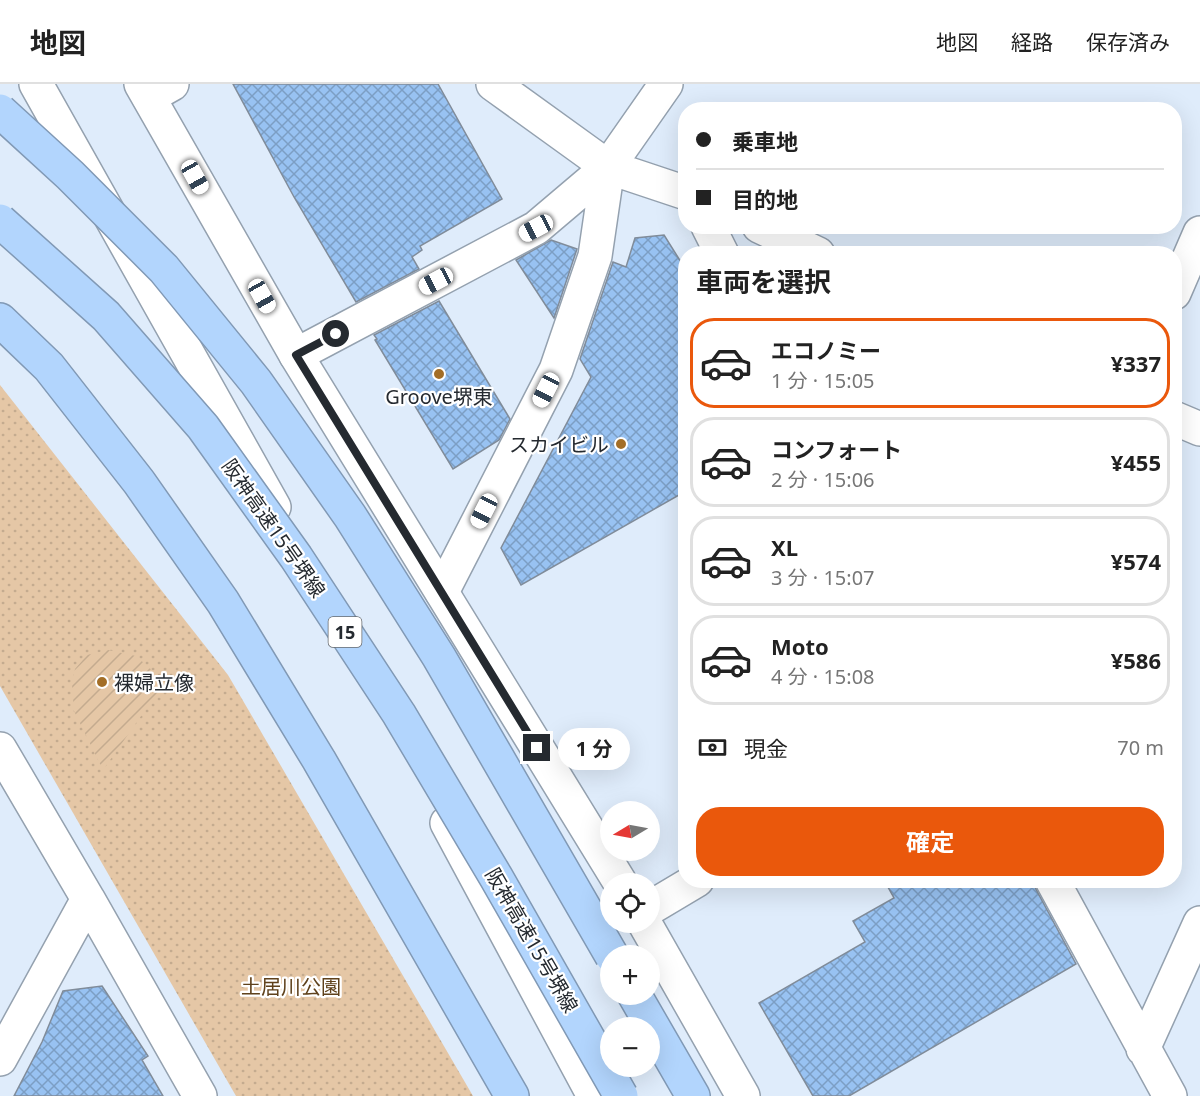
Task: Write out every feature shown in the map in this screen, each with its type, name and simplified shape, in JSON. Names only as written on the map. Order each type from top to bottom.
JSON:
[{"type":"highway","points":[[0,111],[70,175],[164,269],[256,382],[350,516],[439,657],[606,945]]},
{"type":"highway","name":"阪神高速15号堺線","points":[[0,221],[106,316],[202,428],[296,557],[399,714],[496,877],[621,1096]]},
{"type":"highway","points":[[0,320],[56,376],[139,482],[223,602],[319,760],[512,1096]]},
{"type":"highway","points":[[640,1005],[693,1096]]},
{"type":"street","points":[[36,84],[351,645],[594,1096]]},
{"type":"street","points":[[493,84],[608,167],[678,190]]},
{"type":"street","points":[[296,355],[536,228],[608,167],[666,84]]},
{"type":"street","points":[[154,88],[296,355],[614,873]]},
{"type":"street","points":[[442,592],[556,370],[596,256],[608,167]]},
{"type":"street","points":[[1182,274],[1200,232]]},
{"type":"street","points":[[776,234],[801,246]]},
{"type":"street","points":[[1182,421],[1200,429]]},
{"type":"street","points":[[0,749],[201,1096]]},
{"type":"street","points":[[660,902],[684,888]]},
{"type":"street","points":[[1056,888],[1170,1096]]},
{"type":"street","points":[[0,1059],[88,899]]},
{"type":"street","points":[[1143,1049],[1200,923]]},
{"type":"street","points":[[650,933],[743,1096]]},
{"type":"green space","name":"土居川公園","points":[[0,385],[228,675],[473,1096],[236,1096],[0,686]]},
{"type":"green space","points":[[108,650],[136,656],[165,682],[103,770],[74,711],[72,684],[75,669],[87,655]]},
{"type":"building","points":[[233,84],[438,84],[502,199],[420,246],[422,250],[412,257],[419,269],[356,302],[294,197]]},
{"type":"building","name":"スカイビル","points":[[664,235],[678,257],[678,496],[521,585],[501,548],[591,377],[580,359],[613,262],[626,267],[635,238]]},
{"type":"building","points":[[551,240],[577,249],[554,318],[516,260]]},
{"type":"building","name":"Groove堺東","points":[[439,301],[510,419],[499,440],[453,469],[374,335]]},
{"type":"building","points":[[888,888],[1035,888],[1076,964],[849,1096],[813,1096],[759,1003],[865,942],[853,921],[894,898]]},
{"type":"building","points":[[102,986],[148,1056],[142,1060],[163,1096],[14,1096],[42,1042],[63,991]]},
{"type":"place","name":"Groove堺東","points":[[439,374]]},
{"type":"place","name":"スカイビル","points":[[621,444]]},
{"type":"place","name":"裸婦立像","points":[[102,682]]},
{"type":"route","points":[[336,334],[296,355],[537,748]]}]
